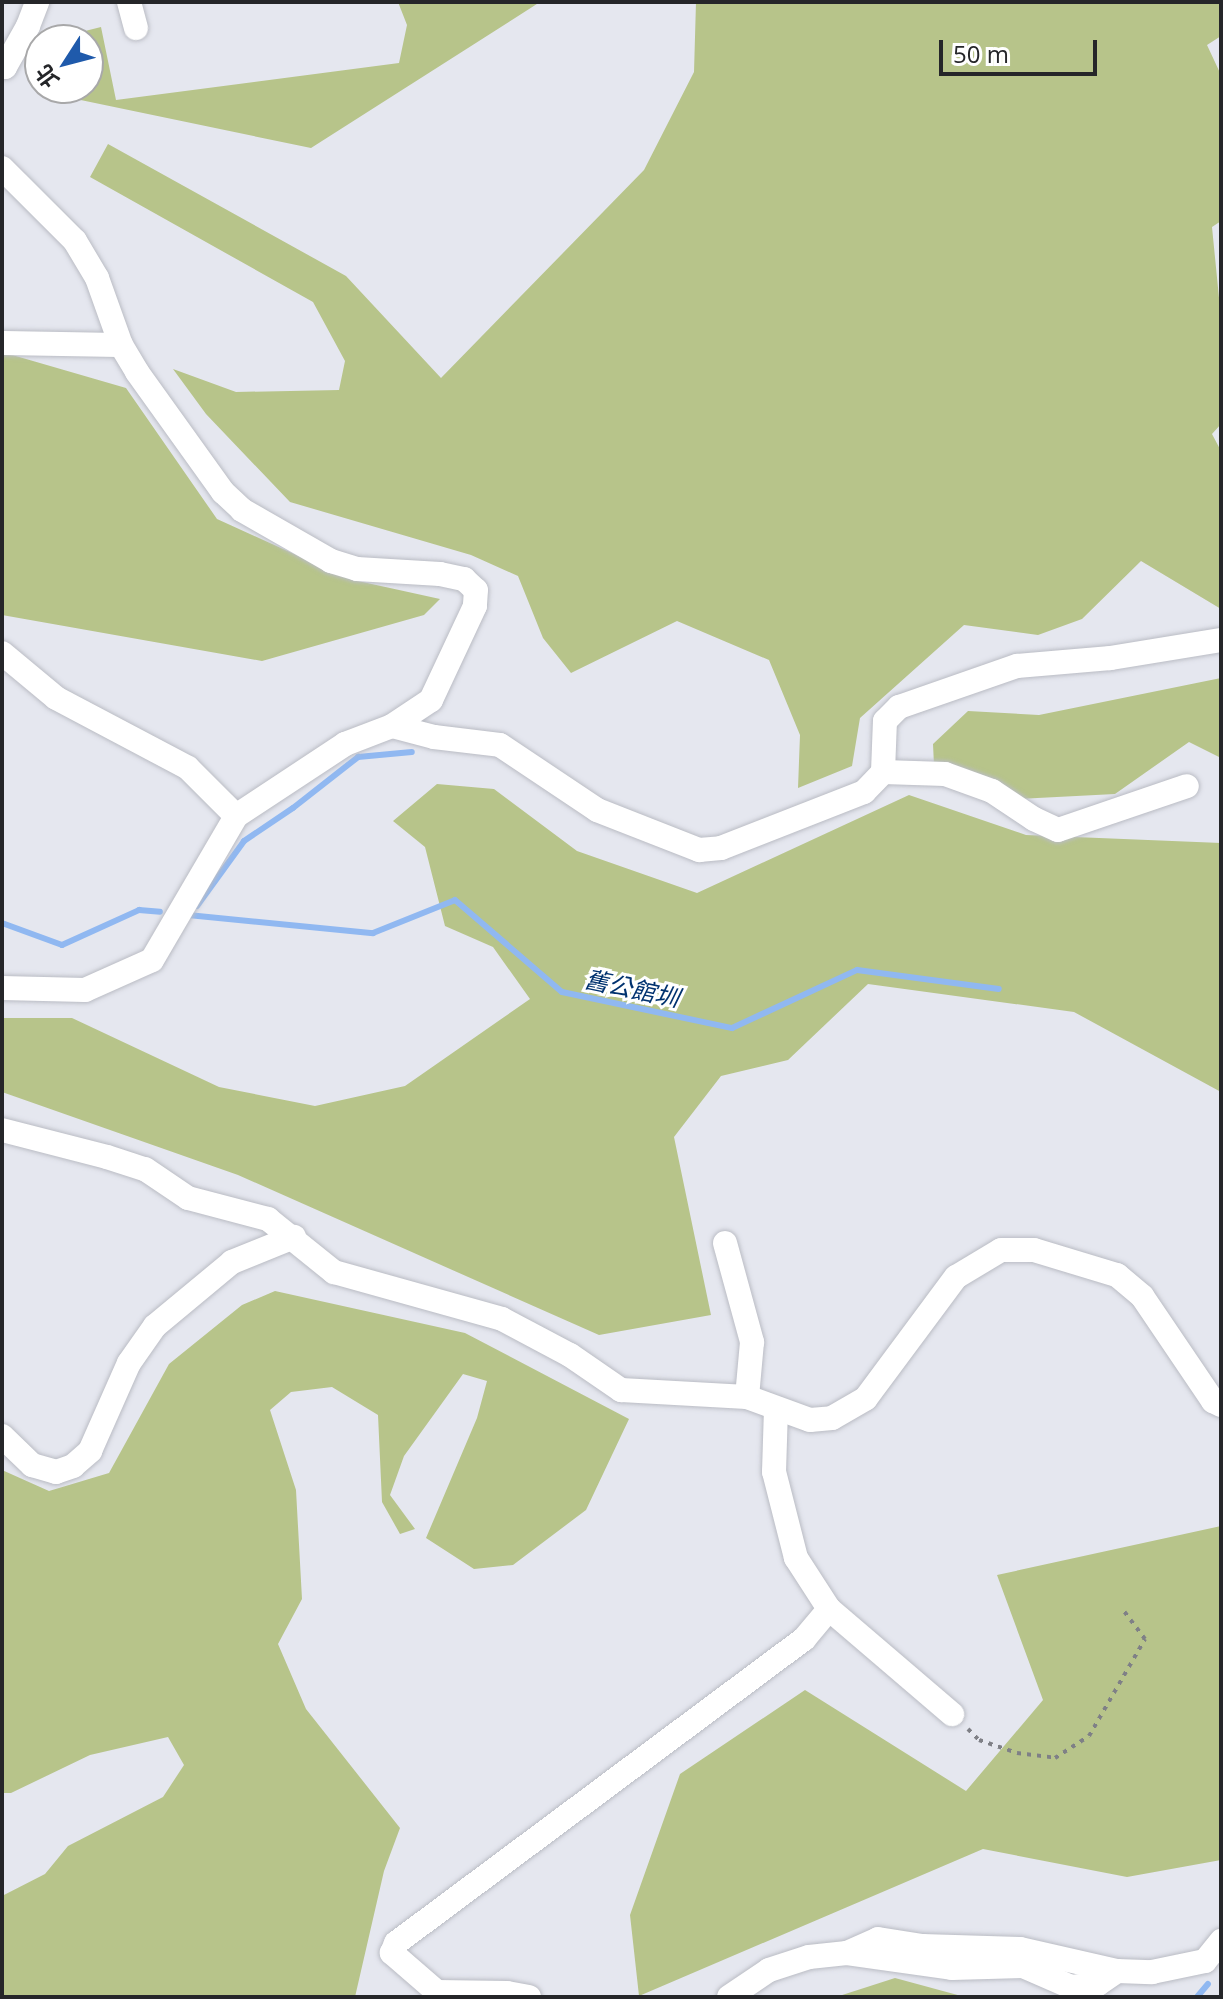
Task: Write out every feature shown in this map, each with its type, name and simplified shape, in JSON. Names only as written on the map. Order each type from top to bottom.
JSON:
[{"type":"street","points":[[2,67],[5,67],[28,26],[37,2]]},
{"type":"street","points":[[129,2],[136,28]]},
{"type":"street","points":[[2,168],[75,241],[97,278],[121,345],[223,492],[242,510],[331,561],[357,569],[440,574],[464,579],[476,590],[475,606],[431,700],[392,726],[345,744],[236,816],[152,960],[85,990],[2,988]]},
{"type":"street","points":[[2,343],[121,345]]},
{"type":"street","points":[[392,726],[434,737],[500,745],[597,810],[699,850],[721,848],[864,792],[883,772],[885,721],[899,707],[1017,666],[1111,658],[1221,640]]},
{"type":"street","points":[[2,653],[56,698],[188,768],[236,816]]},
{"type":"street","points":[[883,772],[945,774],[992,791],[1034,819],[1058,830],[1187,786]]},
{"type":"street","points":[[2,1130],[145,1169],[188,1198],[268,1219],[334,1272],[502,1319],[570,1355],[621,1390],[747,1397],[810,1420],[832,1418],[866,1398],[956,1277],[1001,1250],[1034,1250],[1117,1275],[1142,1296],[1213,1401],[1221,1405]]},
{"type":"street","points":[[2,1436],[32,1465],[56,1472],[73,1466],[90,1451],[129,1363],[155,1326],[232,1262],[294,1237]]},
{"type":"street","points":[[725,1243],[752,1342],[747,1397]]},
{"type":"street","points":[[776,1410],[774,1472],[796,1558],[829,1609],[952,1714]]},
{"type":"street","points":[[529,1997],[507,1993],[437,1992],[392,1953],[396,1943],[804,1639],[829,1609]]},
{"type":"street","points":[[729,1997],[769,1970],[809,1957],[847,1953],[952,1968],[1023,1966],[1071,1987],[1098,1984],[1117,1971],[1152,1972],[1213,1966],[1221,1941]]},
{"type":"path","points":[[952,1714],[979,1740],[1017,1753],[1055,1758],[1089,1736],[1145,1639],[1123,1610]]},
{"type":"green space","points":[[398,2],[540,2],[311,148],[100,104],[104,104],[104,42],[116,100],[399,63],[407,25]]},
{"type":"green space","points":[[696,2],[1221,2],[1221,36],[1207,45],[1221,75],[1221,221],[1212,227],[1221,318],[1221,424],[1212,434],[1221,451],[1221,609],[1141,561],[1082,619],[1038,635],[964,625],[860,718],[852,766],[798,788],[800,735],[769,660],[677,621],[571,673],[543,638],[518,576],[471,555],[290,502],[206,414],[173,369],[236,392],[339,390],[345,361],[313,302],[90,177],[108,144],[346,276],[441,378],[644,170],[694,72]]},
{"type":"green space","points":[[2,352],[126,388],[217,519],[349,579],[440,599],[424,615],[262,661],[2,615]]},
{"type":"green space","points":[[1221,678],[1221,758],[1189,742],[1115,794],[1018,799],[934,765],[933,744],[968,711],[1039,715]]},
{"type":"green space","points":[[437,784],[494,789],[577,851],[697,893],[909,795],[1026,835],[1221,843],[1221,1092],[1074,1012],[868,984],[788,1060],[721,1076],[674,1137],[711,1315],[599,1335],[238,1175],[2,1092],[2,1018],[72,1018],[219,1087],[315,1106],[405,1086],[530,999],[493,947],[445,926],[425,847],[393,821]]},
{"type":"green space","points":[[275,1291],[465,1333],[629,1419],[586,1510],[513,1565],[474,1569],[426,1538],[477,1418],[487,1381],[463,1374],[404,1456],[390,1495],[415,1529],[400,1534],[382,1502],[378,1415],[332,1387],[291,1392],[270,1410],[296,1490],[302,1599],[278,1644],[306,1709],[400,1828],[384,1871],[355,1997],[2,1997],[2,1896],[45,1874],[68,1846],[163,1797],[184,1765],[168,1737],[90,1755],[11,1793],[2,1793],[2,1470],[49,1491],[109,1473],[169,1364],[242,1305]]},
{"type":"green space","points":[[1221,1526],[1221,1860],[1127,1877],[983,1849],[639,1996],[630,1915],[680,1774],[805,1690],[966,1791],[1043,1700],[997,1575]]},
{"type":"green space","points":[[895,1978],[965,1997],[836,1997]]},
{"type":"waterway","points":[[197,906],[244,841],[293,808],[358,757],[412,752]]},
{"type":"waterway","name":"舊公館圳","points":[[188,915],[373,933],[455,900],[562,992],[732,1028],[857,970],[999,989]]},
{"type":"waterway","name":"舊公館圳","points":[[2,923],[62,945],[139,910],[160,912]]},
{"type":"waterway","points":[[1197,1997],[1208,1984]]}]
